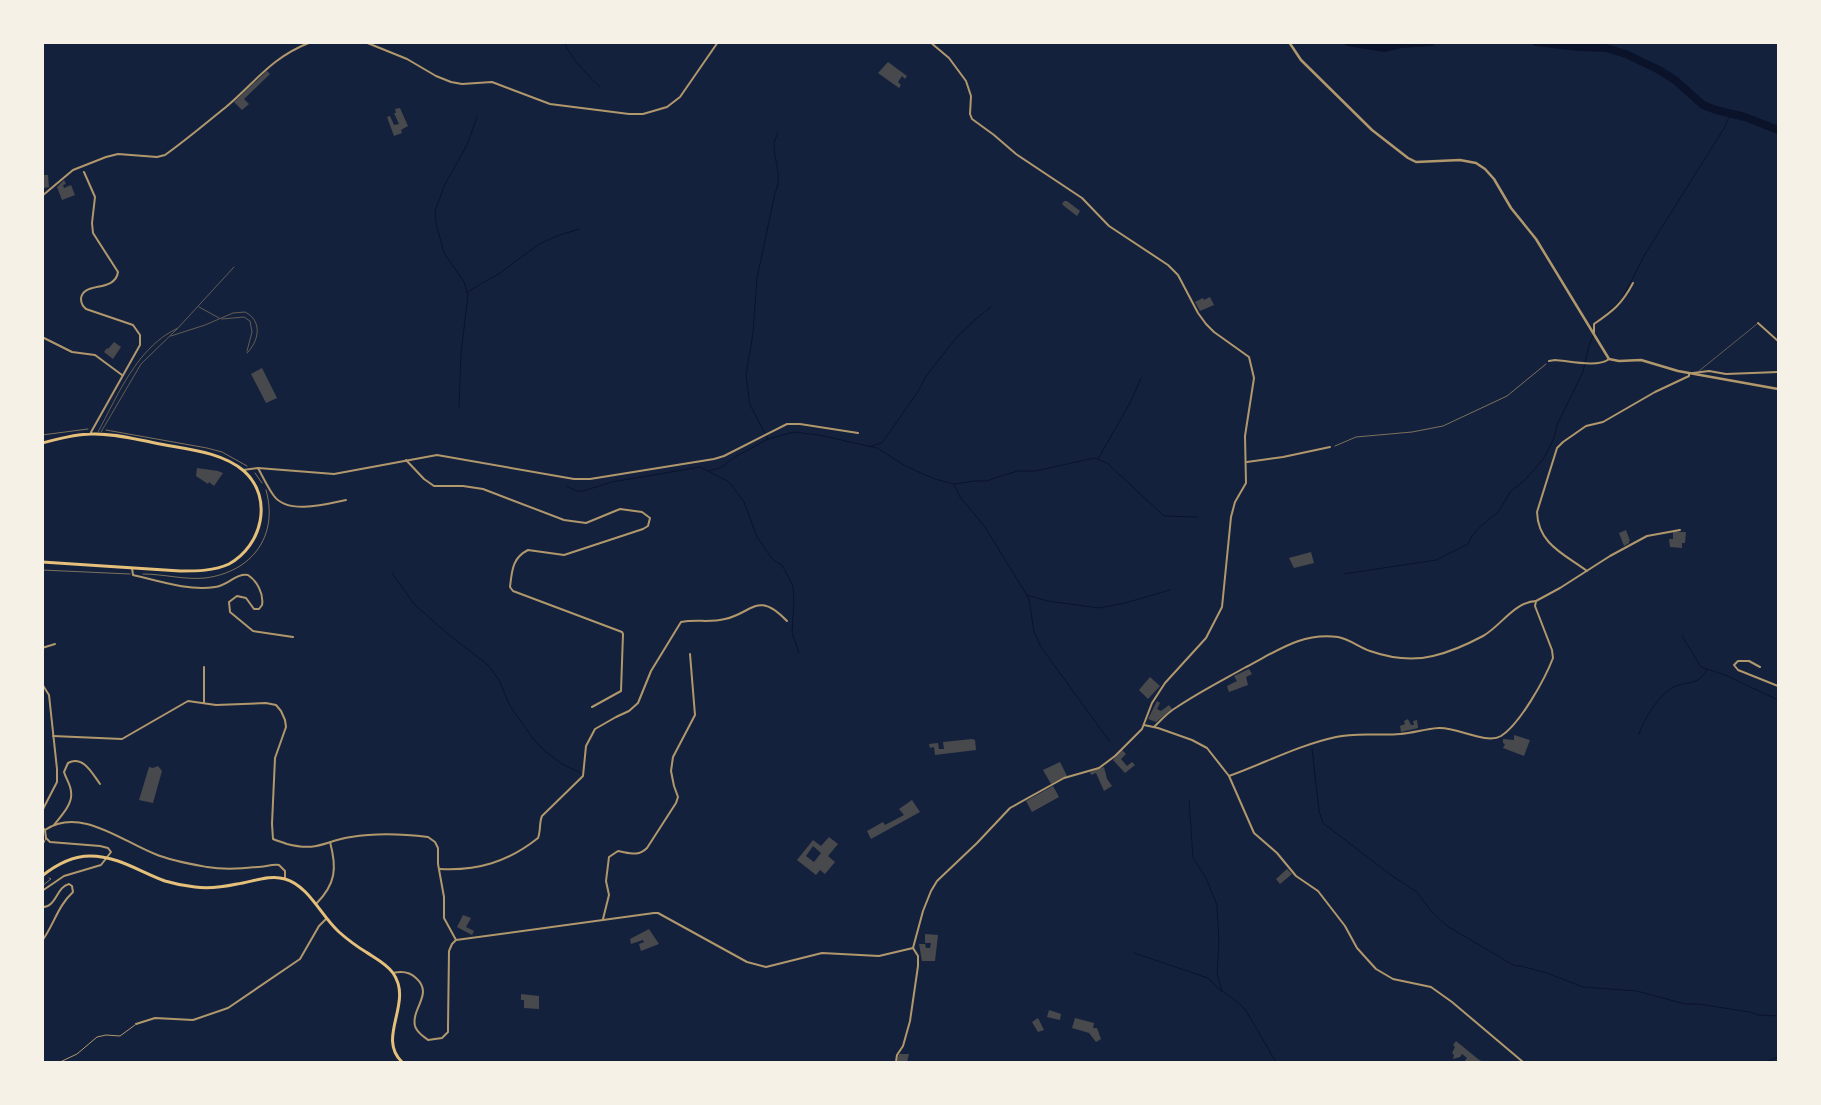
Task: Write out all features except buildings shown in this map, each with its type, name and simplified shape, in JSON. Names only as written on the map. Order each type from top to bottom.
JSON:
[{"type":"main road","points":[[42,442],[99,434],[209,454],[230,462],[243,470],[253,481],[257,489],[262,511],[257,532],[244,554],[227,565],[206,570],[132,568],[42,562]]},
{"type":"main road","points":[[42,876],[59,864],[71,859],[90,856],[108,858],[164,880],[196,887],[209,888],[264,879],[285,879],[298,886],[326,919],[348,939],[382,962],[393,973],[399,987],[400,1004],[392,1040],[393,1049],[402,1062]]},
{"type":"street","points":[[42,196],[73,170],[106,157],[118,154],[157,157],[165,155],[226,107],[269,66],[292,50],[310,42]]},
{"type":"street","points":[[365,42],[407,59],[444,81],[462,84],[492,82],[550,104],[629,114],[643,114],[667,106],[680,97],[718,42]]},
{"type":"street","points":[[896,1062],[910,1021],[918,956],[913,948],[923,911],[937,881],[1010,808],[1064,778],[1099,768],[1115,756],[1142,729],[1152,703],[1160,690],[1206,638],[1222,607],[1231,517],[1235,502],[1246,482],[1246,419],[1251,405],[1254,378],[1249,358],[1206,324],[1178,275],[1168,265],[1109,226],[1082,198],[1016,154],[972,119],[970,114],[971,96],[966,81],[949,58],[930,42]]},
{"type":"street","points":[[1289,42],[1301,60],[1372,130],[1408,158],[1416,162],[1460,160],[1476,163],[1485,169],[1494,179],[1511,208],[1536,239],[1609,359]]},
{"type":"street","points":[[84,172],[95,197],[92,223],[93,233],[118,272],[116,278],[111,283],[84,291],[82,303],[86,310],[129,323],[138,331],[140,340],[140,344],[90,434]]},
{"type":"street","points":[[1594,335],[1594,324],[1625,299],[1632,284]]},
{"type":"street","points":[[1758,322],[1778,341]]},
{"type":"street","points":[[42,337],[72,352],[95,355],[122,375]]},
{"type":"street","points":[[1549,361],[1597,364],[1609,359],[1619,361],[1641,360],[1678,371],[1778,389]]},
{"type":"street","points":[[1587,571],[1549,543],[1541,534],[1537,522],[1537,512],[1557,448],[1586,426],[1603,422],[1655,392],[1689,376],[1691,373],[1709,371],[1726,374],[1778,372]]},
{"type":"street","points":[[243,470],[258,468],[334,474],[406,460],[443,456],[574,479],[590,479],[714,459],[724,456],[787,424],[800,424],[858,433]]},
{"type":"street","points":[[1246,462],[1283,457],[1330,447]]},
{"type":"street","points":[[406,460],[424,479],[434,486],[463,486],[483,489],[564,520],[586,523],[620,509],[642,512],[650,518],[648,526],[643,530],[564,555],[528,550],[521,554],[512,567],[510,587],[513,591],[622,632],[621,691],[592,707]]},
{"type":"street","points":[[258,468],[274,496],[283,503],[310,508],[346,500]]},
{"type":"street","points":[[1154,727],[1175,708],[1214,684],[1272,652],[1308,638],[1341,637],[1370,651],[1400,658],[1420,658],[1442,653],[1484,636],[1509,614],[1530,601],[1536,601],[1647,536],[1680,530]]},
{"type":"street","points":[[132,568],[133,575],[185,587],[212,588],[227,584],[241,575],[248,575],[254,580],[259,589],[263,598],[262,605],[254,609],[246,598],[237,596],[229,602],[230,612],[253,631],[293,637]]},
{"type":"street","points":[[1229,776],[1278,757],[1342,736],[1401,734],[1439,727],[1490,739],[1500,736],[1514,723],[1529,704],[1553,658],[1552,650],[1535,606],[1536,601]]},
{"type":"street","points":[[439,869],[454,870],[491,865],[538,838],[542,816],[583,776],[586,746],[595,729],[616,716],[629,711],[638,703],[651,671],[681,622],[726,619],[754,605],[761,605],[776,611],[788,621]]},
{"type":"street","points":[[42,648],[55,644]]},
{"type":"street","points":[[603,919],[609,895],[606,881],[609,857],[618,851],[636,855],[642,853],[676,803],[678,797],[671,771],[673,757],[695,715],[690,654]]},
{"type":"street","points":[[1760,668],[1749,661],[1738,661],[1734,665],[1738,670],[1778,686]]},
{"type":"street","points":[[204,667],[204,703]]},
{"type":"street","points":[[42,684],[48,695],[57,782],[42,811]]},
{"type":"street","points":[[53,736],[122,739],[184,702],[193,700],[216,705],[266,703],[276,705],[281,711],[286,727],[275,758],[273,839],[306,847],[314,847],[350,837],[377,834],[428,837],[435,842],[438,848],[439,869],[444,897],[444,918],[456,940]]},
{"type":"street","points":[[1144,724],[1192,740],[1207,748],[1229,776],[1251,829],[1277,853],[1296,876],[1318,891],[1337,915],[1357,948],[1376,968],[1393,979],[1431,987],[1452,1002],[1523,1062]]},
{"type":"street","points":[[54,825],[68,806],[71,796],[64,772],[68,763],[76,760],[83,762],[100,784]]},
{"type":"street","points":[[42,847],[46,838],[44,828],[54,825],[78,823],[101,828],[154,854],[209,868],[234,869],[280,865],[285,871],[285,879]]},
{"type":"street","points":[[42,891],[64,876],[101,865],[111,852],[104,847],[50,842],[46,838]]},
{"type":"street","points":[[315,905],[326,894],[333,879],[334,862],[330,842]]},
{"type":"street","points":[[42,907],[52,904],[63,886],[69,884],[72,886],[73,892],[62,904],[52,928],[42,941]]},
{"type":"street","points":[[393,973],[408,973],[419,981],[424,993],[414,1020],[417,1030],[428,1040],[434,1041],[442,1038],[448,1032],[449,951],[456,940],[658,913],[747,962],[766,967],[822,953],[879,956],[913,948]]},
{"type":"street","points":[[60,1062],[77,1054],[97,1037],[106,1035],[120,1036],[136,1024],[155,1018],[193,1020],[228,1008],[300,958],[319,926],[326,919]]},
{"type":"lane","points":[[99,434],[141,364],[178,328],[234,267]]},
{"type":"lane","points":[[169,337],[220,319],[241,312],[248,314],[254,320],[257,330],[256,343],[247,354],[252,332],[250,321],[244,317],[220,319],[198,307]]},
{"type":"lane","points":[[1698,372],[1758,322]]},
{"type":"lane","points":[[99,434],[135,366],[157,340],[178,328]]},
{"type":"path","points":[[1330,447],[1356,437],[1412,432],[1443,426],[1507,396],[1549,361]]},
{"type":"path","points":[[42,435],[93,428]]},
{"type":"path","points":[[42,570],[204,578],[231,571],[242,565],[259,549],[266,536],[269,524],[268,498],[265,488],[250,468],[222,452],[207,448],[164,439],[103,430]]},
{"type":"path","points":[[42,886],[50,878]]},
{"type":"waterway","points":[[564,42],[575,60],[600,87]]},
{"type":"waterway","points":[[1348,42],[1384,48],[1401,44],[1431,42]]},
{"type":"waterway","points":[[1536,42],[1606,48],[1626,54],[1675,80],[1703,105],[1745,117],[1778,130]]},
{"type":"waterway","points":[[1605,315],[1622,299],[1645,254],[1725,127],[1730,114]]},
{"type":"waterway","points":[[459,407],[461,353],[468,295],[464,282],[444,253],[436,223],[435,211],[445,184],[467,145],[477,117]]},
{"type":"waterway","points":[[768,439],[750,405],[746,375],[753,333],[757,278],[778,181],[774,150],[778,133]]},
{"type":"waterway","points":[[467,292],[500,273],[539,244],[579,229]]},
{"type":"waterway","points":[[871,446],[882,443],[919,390],[926,376],[956,338],[991,307]]},
{"type":"waterway","points":[[1344,574],[1436,560],[1468,544],[1480,527],[1499,511],[1510,492],[1526,479],[1544,458],[1554,438],[1557,425],[1583,372],[1593,335]]},
{"type":"waterway","points":[[1098,459],[1130,403],[1141,378]]},
{"type":"waterway","points":[[709,471],[720,468],[735,457],[768,439],[794,432],[819,435],[877,448],[921,473],[954,484],[986,481],[1017,471],[1036,471],[1094,458],[1107,463],[1164,516],[1197,517]]},
{"type":"waterway","points":[[566,486],[577,491],[583,491],[612,482],[700,467],[729,482],[744,502],[757,537],[773,560],[782,565],[793,586],[792,633],[799,653]]},
{"type":"waterway","points":[[954,484],[960,497],[985,527],[1029,599],[1034,632],[1041,647],[1110,742]]},
{"type":"waterway","points":[[392,573],[414,604],[449,635],[488,665],[499,680],[510,706],[534,740],[562,764],[581,773]]},
{"type":"waterway","points":[[1027,595],[1048,601],[1099,608],[1125,603],[1170,590]]},
{"type":"waterway","points":[[1682,636],[1701,667],[1725,675],[1778,700]]},
{"type":"waterway","points":[[1639,734],[1648,714],[1668,690],[1700,679],[1707,670]]},
{"type":"waterway","points":[[1312,748],[1319,811],[1323,823],[1391,875],[1417,892],[1431,911],[1447,926],[1515,966],[1547,973],[1583,987],[1637,991],[1685,1004],[1698,1004],[1750,1012],[1758,1015],[1778,1016]]},
{"type":"waterway","points":[[1189,800],[1193,858],[1206,878],[1217,905],[1219,944],[1217,974],[1222,991]]},
{"type":"waterway","points":[[1134,953],[1208,978],[1245,1009],[1276,1062]]},
{"type":"waterway","points":[[1766,1062],[1778,1057]]}]
